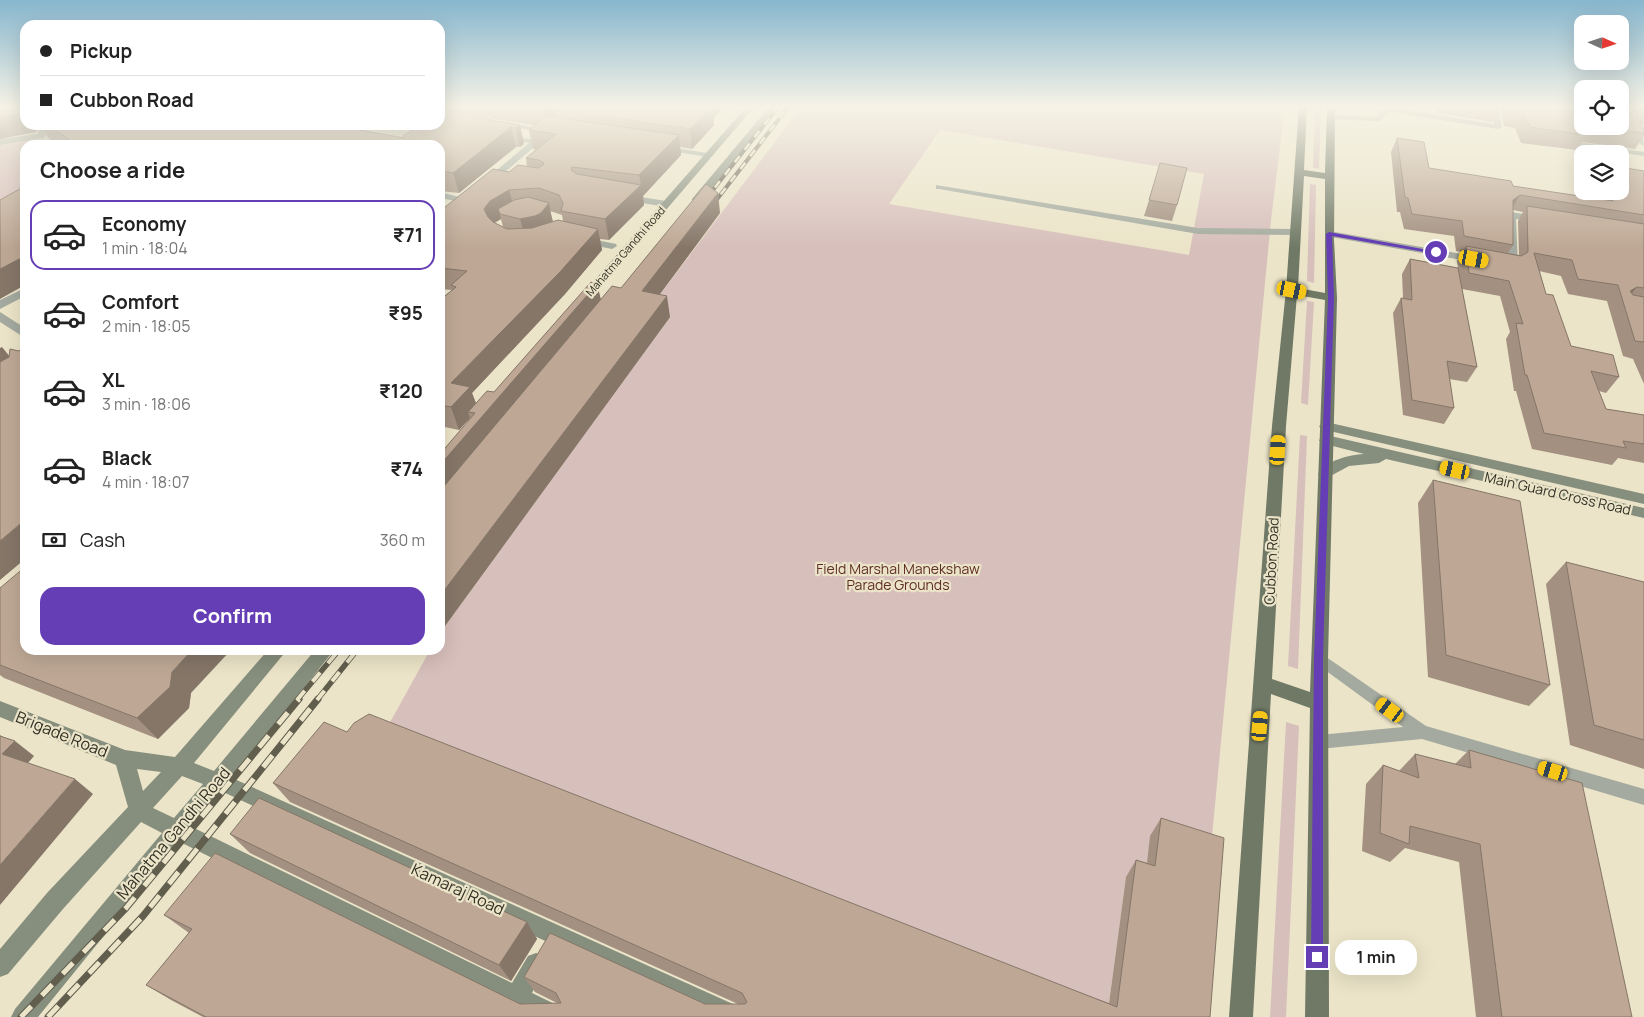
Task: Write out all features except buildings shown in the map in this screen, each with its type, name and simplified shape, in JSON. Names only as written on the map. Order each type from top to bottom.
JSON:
[{"type":"main road","points":[[688,210],[735,153]]},
{"type":"main road","name":"Cubbon Road","points":[[1241,1017],[1279,426],[1292,290],[1300,153]]},
{"type":"main road","points":[[1317,1017],[1318,703],[1331,298],[1329,234],[1330,153]]},
{"type":"main road","name":"Mahatma Gandhi Road","points":[[574,311],[708,155]]},
{"type":"main road","points":[[1299,172],[1330,177]]},
{"type":"main road","points":[[1292,290],[1331,298]]},
{"type":"main road","name":"Main Guard Cross Road","points":[[1326,433],[1398,457],[1644,513]]},
{"type":"main road","name":"Main Guard Cross Road","points":[[1326,433],[1644,499]]},
{"type":"main road","points":[[1325,474],[1339,463],[1347,461],[1398,457]]},
{"type":"main road","points":[[0,966],[55,901],[179,766],[274,655]]},
{"type":"main road","name":"Mahatma Gandhi Road","points":[[23,1017],[321,655]]},
{"type":"main road","points":[[1263,684],[1318,703]]},
{"type":"main road","name":"Brigade Road","points":[[0,709],[124,759],[179,766]]},
{"type":"main road","name":"Brigade Road","points":[[124,759],[139,811]]},
{"type":"main road","name":"Kamaraj Road","points":[[179,766],[253,795],[736,1017]]},
{"type":"main road","points":[[139,811],[557,1017]]},
{"type":"main road","points":[[517,997],[554,934]]},
{"type":"street","points":[[454,210],[522,153]]},
{"type":"street","points":[[1329,234],[1512,266],[1511,215],[1549,221]]},
{"type":"street","points":[[573,238],[612,246]]},
{"type":"street","points":[[0,304],[20,294]]},
{"type":"street","points":[[0,316],[20,330]]},
{"type":"lane","points":[[698,153],[708,155]]},
{"type":"lane","points":[[494,177],[506,179]]},
{"type":"lane","points":[[939,187],[1198,231],[1296,232]]},
{"type":"lane","points":[[445,195],[473,194]]},
{"type":"lane","points":[[619,196],[666,204]]},
{"type":"lane","points":[[1319,658],[1422,732],[1644,797]]},
{"type":"lane","points":[[1319,742],[1422,732]]},
{"type":"green space","points":[[0,153],[20,153],[20,192],[0,199]]},
{"type":"green space","name":"Field Marshal Manekshaw Parade Grounds","points":[[766,153],[924,153],[889,204],[1189,255],[1204,174],[1081,153],[1279,153],[1271,220],[1210,857],[1144,884],[1126,878],[1107,1017],[383,735],[427,655],[445,655],[445,626],[669,318],[646,313]]},
{"type":"green space","points":[[1313,153],[1319,153],[1319,169],[1313,168]]},
{"type":"green space","points":[[1310,184],[1316,185],[1314,283],[1307,281]]},
{"type":"green space","points":[[1307,301],[1314,302],[1308,405],[1301,403]]},
{"type":"green space","points":[[1300,435],[1307,436],[1298,669],[1288,666]]},
{"type":"green space","points":[[1286,722],[1299,726],[1286,1017],[1270,1017]]},
{"type":"railway","points":[[705,200],[742,153]]},
{"type":"railway","points":[[711,207],[752,153]]},
{"type":"railway","points":[[297,700],[335,655]]},
{"type":"railway","points":[[317,700],[353,655]]},
{"type":"railway","points":[[21,1017],[126,908],[299,699]]},
{"type":"railway","points":[[48,1017],[143,916],[318,699]]},
{"type":"route","points":[[1317,957],[1319,658],[1331,298],[1329,234],[1436,252]]}]
